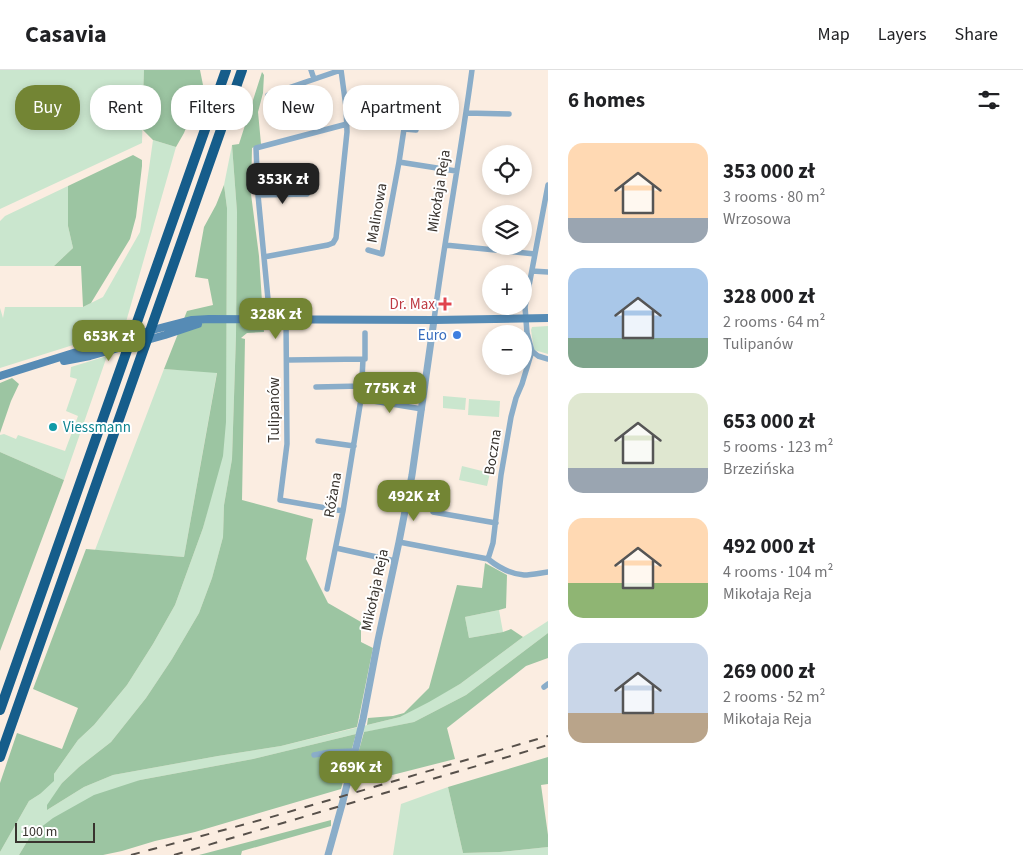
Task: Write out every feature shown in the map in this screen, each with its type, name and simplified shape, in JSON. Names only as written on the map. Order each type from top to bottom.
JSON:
[{"type":"highway","points":[[237,85],[242,70]]},
{"type":"highway","points":[[239,85],[249,70]]},
{"type":"highway","points":[[0,710],[224,73]]},
{"type":"highway","points":[[0,757],[221,130]]},
{"type":"main road","points":[[0,376],[29,367],[90,356],[195,324],[218,320],[548,318]]},
{"type":"street","points":[[311,70],[314,79]]},
{"type":"street","points":[[297,85],[341,70],[343,88]]},
{"type":"street","name":"Mikołaja Reja","points":[[328,855],[363,719],[412,475],[472,70]]},
{"type":"street","points":[[466,113],[510,114]]},
{"type":"street","points":[[270,320],[258,195],[256,148],[343,125]]},
{"type":"street","points":[[264,257],[328,246],[333,243],[336,238],[347,130]]},
{"type":"street","name":"Malinowa","points":[[368,250],[382,254],[404,130]]},
{"type":"street","points":[[399,162],[456,171]]},
{"type":"street","points":[[548,185],[532,271],[548,272]]},
{"type":"street","points":[[258,195],[307,194]]},
{"type":"street","points":[[445,245],[535,254]]},
{"type":"street","points":[[525,318],[526,325]]},
{"type":"street","name":"Tulipanów","points":[[286,320],[287,444],[280,500],[343,511]]},
{"type":"street","name":"Różana","points":[[327,589],[354,446],[361,398],[365,333]]},
{"type":"street","points":[[532,351],[538,356],[548,359]]},
{"type":"street","points":[[287,360],[364,359]]},
{"type":"street","name":"Boczna","points":[[488,559],[496,523],[501,476],[511,417],[525,375]]},
{"type":"street","points":[[316,387],[362,386]]},
{"type":"street","points":[[361,398],[422,409]]},
{"type":"street","points":[[318,441],[354,446]]},
{"type":"street","points":[[433,512],[496,523]]},
{"type":"street","points":[[399,542],[488,559],[497,566],[524,575],[547,572]]},
{"type":"street","points":[[336,548],[395,561]]},
{"type":"street","points":[[314,755],[356,748]]},
{"type":"green space","points":[[0,70],[144,70],[144,85],[90,85],[90,130],[142,130],[142,143],[0,209]]},
{"type":"green space","points":[[144,70],[200,70],[203,85],[171,85],[171,130],[185,130],[176,147],[153,140],[143,130],[161,130],[161,85],[143,85]]},
{"type":"green space","points":[[262,72],[264,75],[263,93],[258,112],[261,144],[252,148],[251,194],[259,256],[264,332],[247,333],[241,338],[245,339],[242,500],[313,519],[306,559],[328,603],[361,622],[361,642],[373,648],[357,727],[281,746],[113,775],[84,787],[47,810],[47,805],[62,783],[111,742],[146,698],[199,613],[212,578],[223,537],[224,505],[232,459],[237,212],[232,145],[239,144],[243,130],[253,130],[253,100]]},
{"type":"green space","points":[[153,140],[176,147],[124,329],[0,368],[0,308],[3,318],[5,307],[83,307],[103,297],[140,232]]},
{"type":"green space","points":[[232,145],[237,212],[232,459],[224,505],[223,537],[212,578],[199,613],[146,698],[111,742],[62,783],[47,810],[84,787],[113,775],[281,746],[400,717],[460,684],[523,637],[548,621],[548,633],[466,695],[414,722],[253,759],[140,780],[31,835],[19,855],[0,855],[29,801],[40,794],[78,740],[94,725],[127,685],[153,644],[175,605],[203,528],[210,500],[226,375],[227,208],[224,185]]},
{"type":"green space","points":[[133,155],[142,160],[142,166],[136,217],[130,239],[91,303],[83,307],[81,266],[54,266],[73,248],[68,226],[68,186]]},
{"type":"green space","points":[[224,185],[227,208],[226,422],[223,456],[203,528],[175,605],[153,644],[127,685],[94,725],[78,740],[54,774],[54,781],[29,801],[0,852],[0,783],[17,733],[62,749],[78,708],[33,689],[86,549],[184,557],[217,373],[164,369],[187,311],[213,305],[208,279],[195,277],[204,227]]},
{"type":"green space","points":[[68,186],[68,226],[73,248],[54,266],[0,266],[0,221],[5,216]]},
{"type":"green space","points":[[548,326],[548,354],[534,350],[532,327]]},
{"type":"green space","points":[[107,356],[64,480],[0,452],[0,435],[4,434],[16,439],[18,435],[65,451],[78,416],[66,411],[77,379],[70,377],[71,367]]},
{"type":"green space","points":[[164,369],[217,372],[184,557],[95,550]]},
{"type":"green space","points":[[12,378],[19,384],[0,433],[0,383]]},
{"type":"green space","points":[[443,396],[466,398],[465,410],[443,408]]},
{"type":"green space","points":[[469,399],[500,401],[499,417],[468,415]]},
{"type":"green space","points":[[0,452],[64,480],[0,651]]},
{"type":"green space","points":[[462,466],[490,473],[487,486],[459,480]]},
{"type":"green space","points":[[485,563],[507,575],[506,608],[465,617],[469,638],[511,629],[523,637],[460,684],[429,702],[400,717],[367,725],[368,718],[404,713],[429,688],[457,585],[482,588]]},
{"type":"green space","points":[[499,610],[503,632],[469,638],[465,617]]},
{"type":"green space","points":[[548,633],[548,658],[526,666],[447,728],[455,759],[349,786],[364,732],[414,722],[466,695]]},
{"type":"green space","points":[[356,734],[341,789],[195,832],[103,855],[19,855],[31,835],[53,818],[94,795],[140,780],[253,759]]},
{"type":"green space","points":[[548,757],[548,784],[541,785],[548,847],[500,852],[463,853],[448,787]]},
{"type":"green space","points":[[448,787],[463,853],[500,852],[548,847],[548,855],[393,855],[401,804]]},
{"type":"green space","points":[[331,820],[331,826],[242,851],[241,855],[199,855]]},
{"type":"railway","points":[[131,855],[268,818],[548,736]]},
{"type":"railway","points":[[174,855],[548,745]]},
{"type":"place","name":"Dr. Max","points":[[445,304]]},
{"type":"place","name":"Euro","points":[[457,335]]},
{"type":"place","name":"Viessmann","points":[[53,427]]}]
